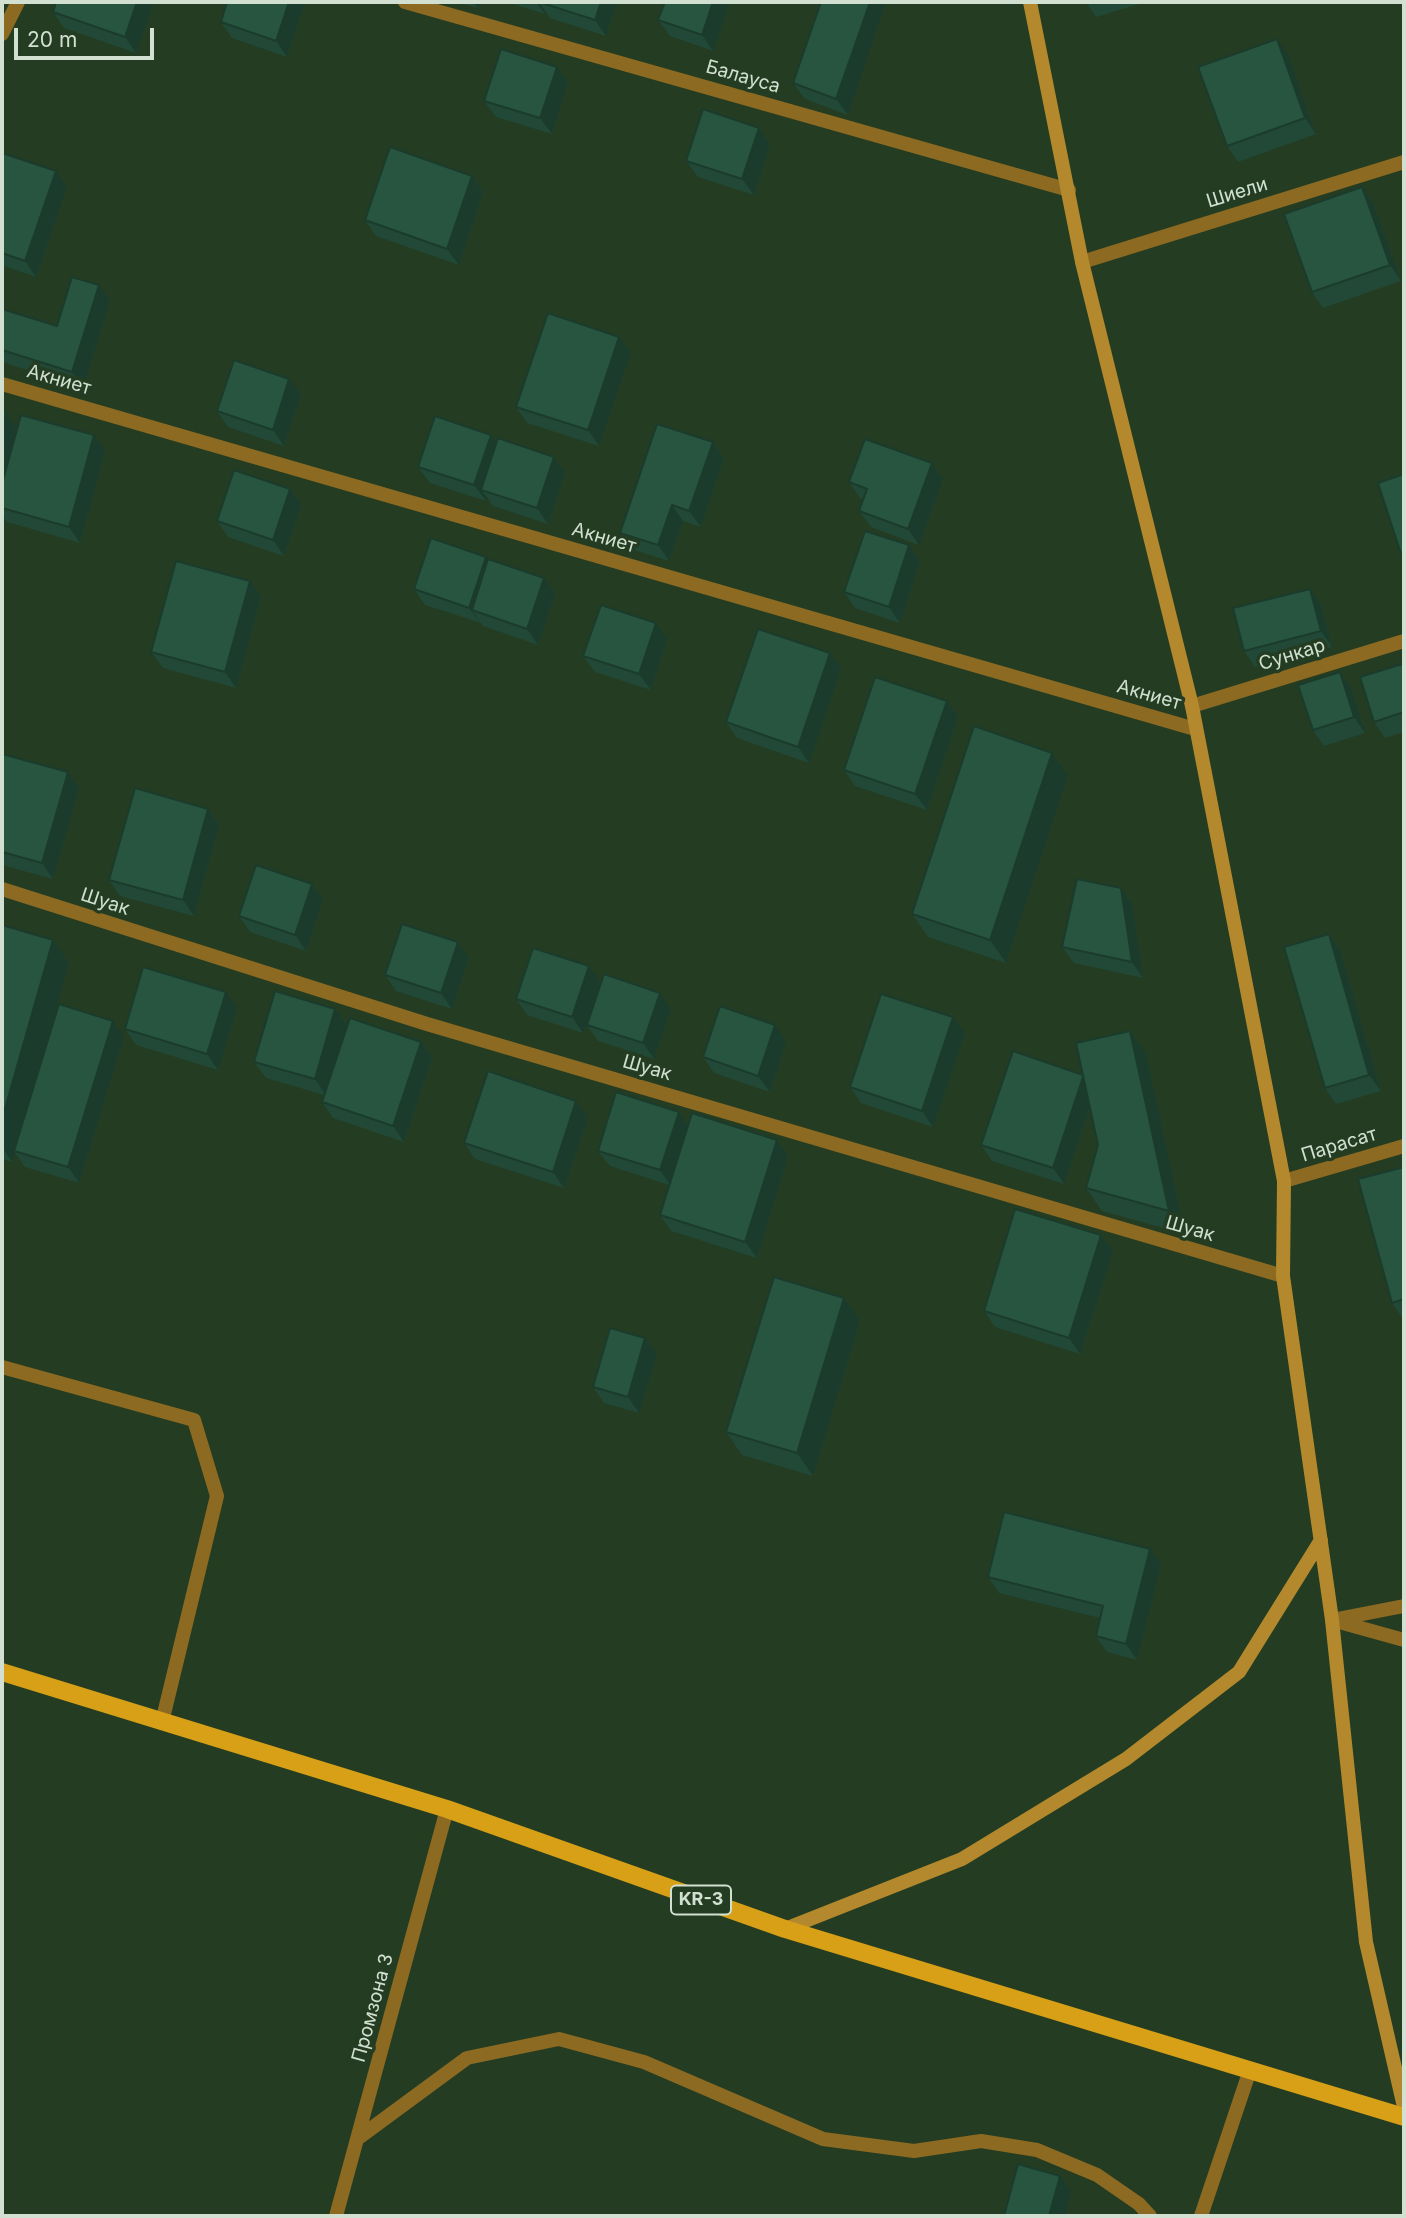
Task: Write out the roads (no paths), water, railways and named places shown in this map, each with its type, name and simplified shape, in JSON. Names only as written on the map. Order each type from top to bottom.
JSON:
[{"type":"main road","name":"KR-3","points":[[2,1672],[447,1810],[785,1929],[1404,2117]]},
{"type":"street","points":[[2,34],[18,2]]},
{"type":"street","name":"Балауса","points":[[405,2],[1069,190]]},
{"type":"street","points":[[1030,2],[1082,261],[1192,706],[1284,1181],[1283,1276],[1332,1620],[1366,1942],[1404,2107]]},
{"type":"street","name":"Шиели","points":[[1082,261],[1404,162]]},
{"type":"street","name":"Акниет","points":[[2,384],[1195,729]]},
{"type":"street","name":"Сункар","points":[[1192,706],[1404,640]]},
{"type":"street","name":"Шуак","points":[[2,889],[427,1024],[1283,1276]]},
{"type":"street","name":"Парасат","points":[[1284,1181],[1404,1146]]},
{"type":"street","points":[[2,1367],[194,1419],[218,1496],[162,1721]]},
{"type":"street","points":[[785,1929],[962,1859],[1126,1759],[1239,1672],[1321,1540]]},
{"type":"street","points":[[1332,1620],[1404,1606]]},
{"type":"street","points":[[1332,1620],[1404,1640]]},
{"type":"street","name":"Промзона 3","points":[[336,2216],[447,1810]]},
{"type":"street","points":[[357,2139],[467,2059],[559,2039],[644,2062],[823,2139],[914,2151],[981,2141],[1037,2150],[1097,2175],[1139,2204],[1150,2216]]},
{"type":"street","points":[[1201,2216],[1250,2070]]}]
